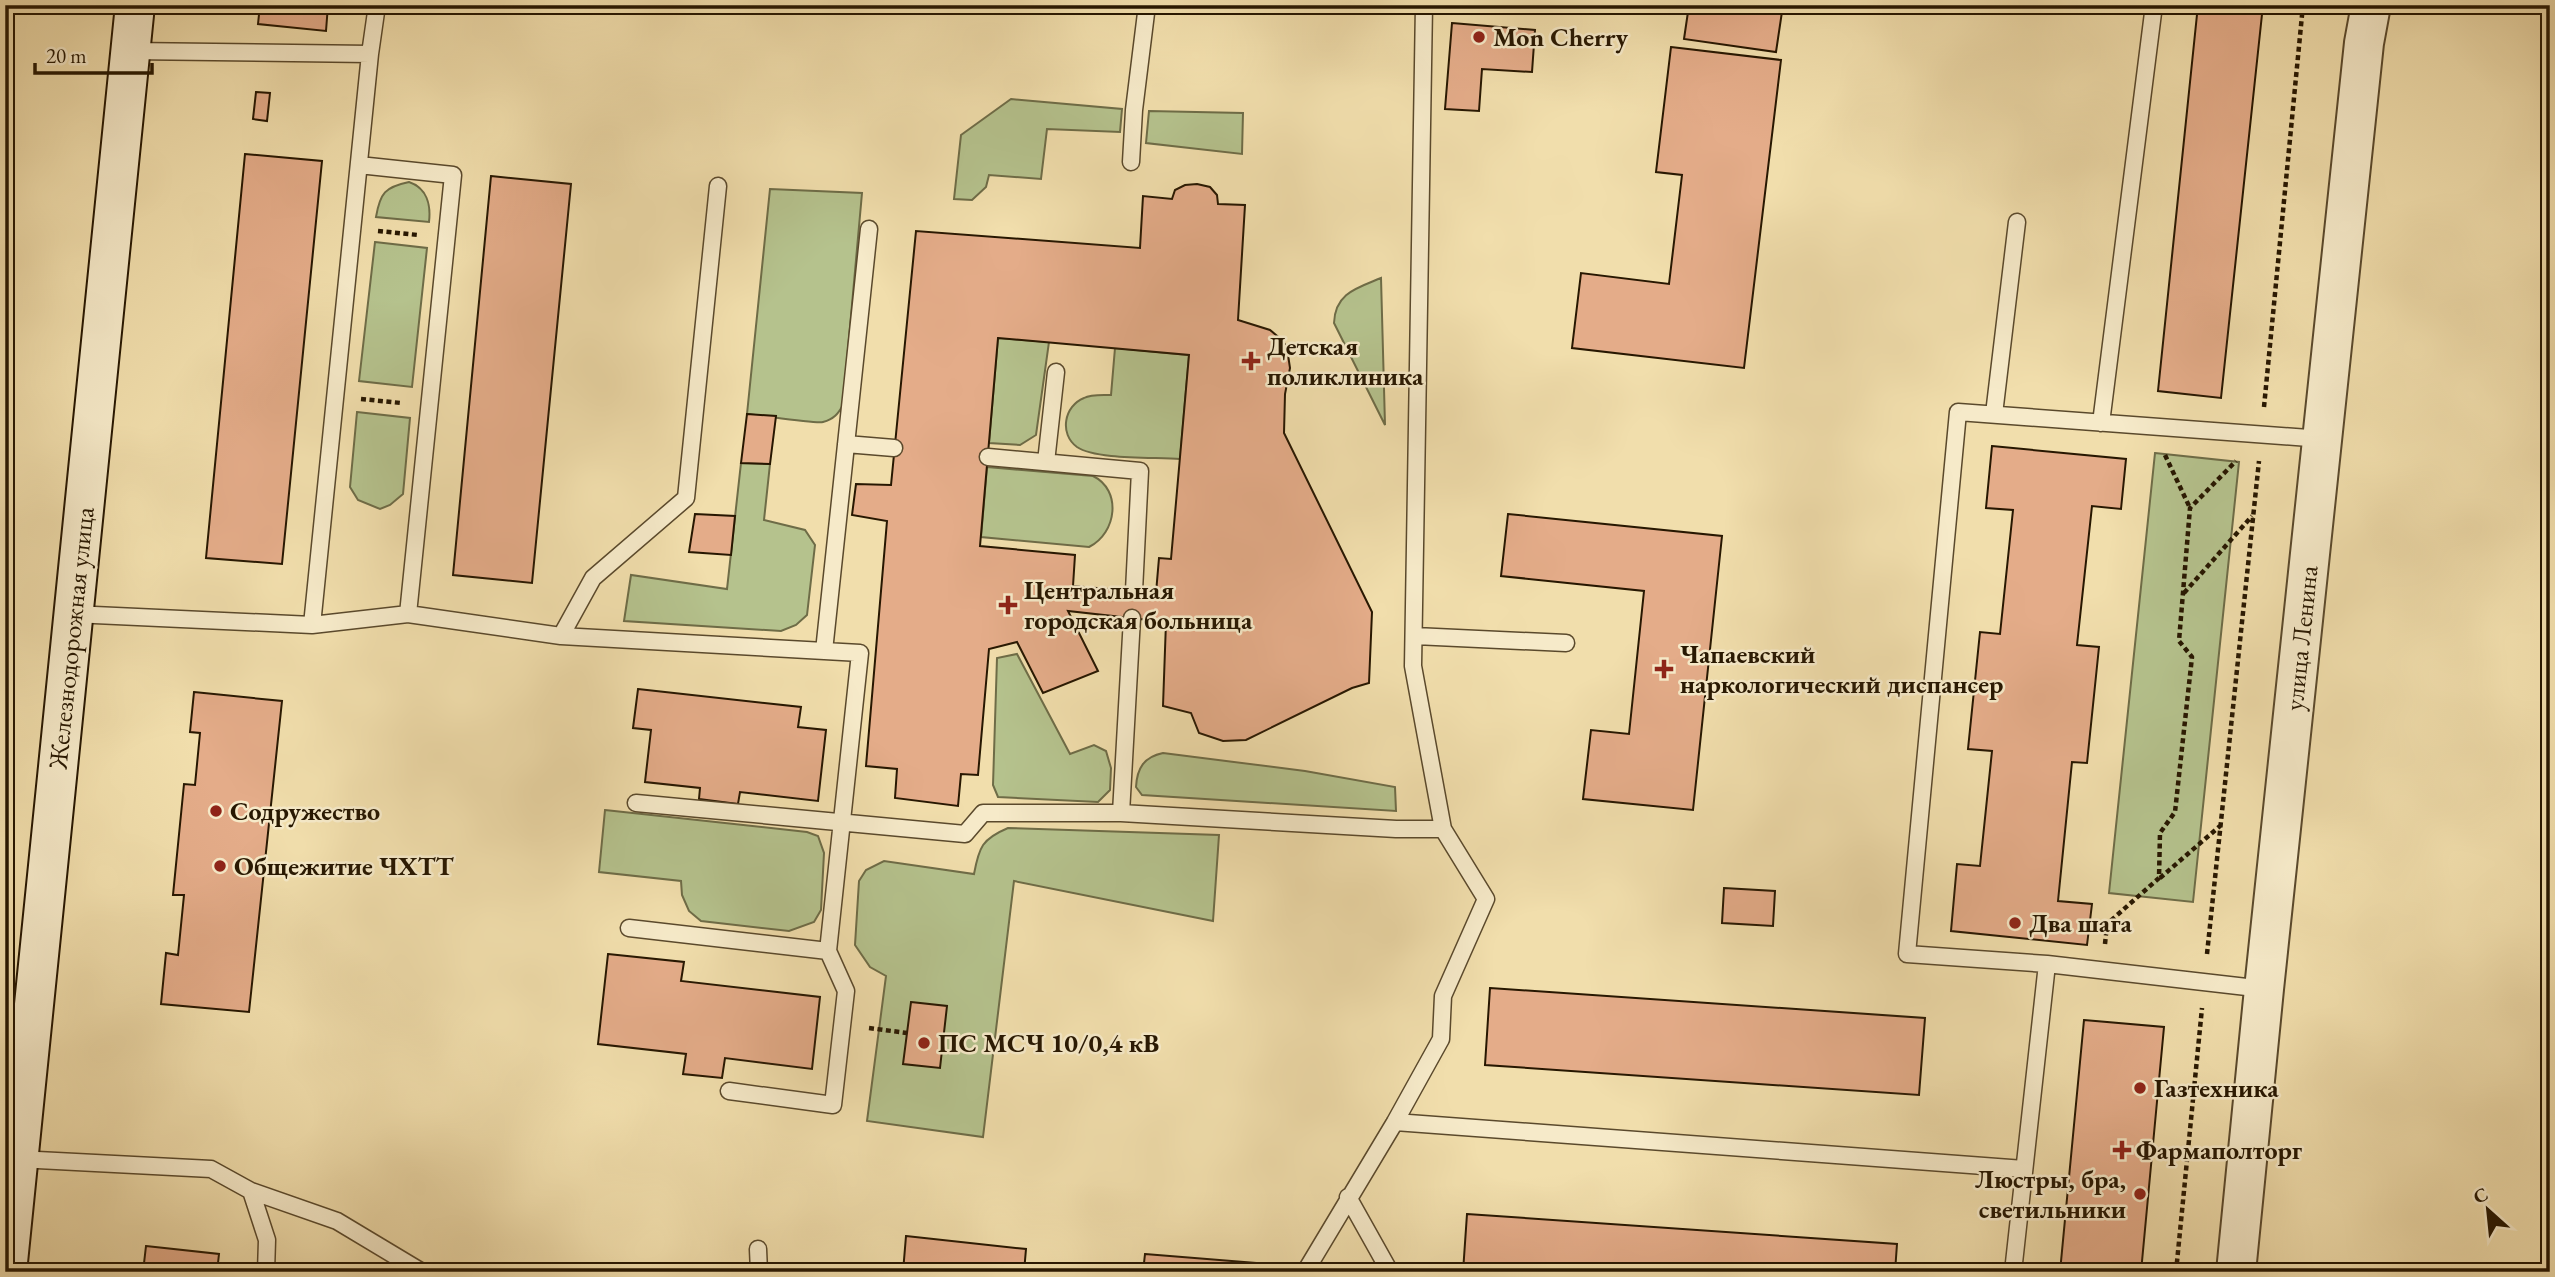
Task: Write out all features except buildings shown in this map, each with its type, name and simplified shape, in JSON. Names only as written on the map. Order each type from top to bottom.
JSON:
[{"type":"main road","name":"Железнодорожная улица","points":[[7,1272],[135,5]]},
{"type":"main road","name":"улица Ленина","points":[[2236,1272],[2364,43],[2371,5]]},
{"type":"lane","points":[[312,625],[377,5]]},
{"type":"lane","points":[[1131,162],[1134,110],[1147,5]]},
{"type":"lane","points":[[1305,1272],[1395,1122],[1441,1039],[1443,996],[1486,898],[1443,829],[1413,666],[1424,5]]},
{"type":"lane","points":[[2101,423],[2154,5]]},
{"type":"lane","points":[[130,51],[370,54]]},
{"type":"lane","points":[[359,166],[453,175],[408,614]]},
{"type":"lane","points":[[561,636],[593,578],[686,498],[718,186]]},
{"type":"lane","points":[[1994,414],[2017,222]]},
{"type":"lane","points":[[824,650],[869,229]]},
{"type":"lane","points":[[1046,462],[1056,372]]},
{"type":"lane","points":[[2264,989],[2047,964],[1907,954],[1958,412],[2322,439]]},
{"type":"lane","points":[[846,444],[894,448]]},
{"type":"lane","points":[[988,457],[1140,471],[1133,591]]},
{"type":"lane","points":[[73,614],[312,625],[408,614],[561,636],[860,653],[844,823],[828,951],[846,991],[833,1105],[729,1091]]},
{"type":"lane","points":[[1121,813],[1132,618]]},
{"type":"lane","points":[[1415,636],[1566,643]]},
{"type":"lane","points":[[636,803],[965,834],[983,813],[1121,813],[1396,829],[1443,829]]},
{"type":"lane","points":[[629,928],[828,951]]},
{"type":"lane","points":[[2013,1272],[2047,964]]},
{"type":"lane","points":[[1395,1122],[2024,1169]]},
{"type":"lane","points":[[18,1160],[211,1169],[251,1191],[337,1221],[422,1272]]},
{"type":"lane","points":[[251,1191],[267,1240],[266,1272]]},
{"type":"lane","points":[[1348,1197],[1390,1272]]},
{"type":"lane","points":[[758,1249],[759,1272]]},
{"type":"path","points":[[2176,1272],[2303,5]]},
{"type":"path","points":[[352,229],[447,238]]},
{"type":"path","points":[[335,396],[430,405]]},
{"type":"path","points":[[2151,426],[2190,508],[2179,641],[2192,657],[2175,812],[2160,833],[2160,878]]},
{"type":"path","points":[[2190,508],[2261,435]]},
{"type":"path","points":[[2183,593],[2254,514]]},
{"type":"path","points":[[2103,971],[2107,924],[2221,825]]},
{"type":"path","points":[[842,1025],[907,1032]]},
{"type":"green space","points":[[1011,99],[1122,109],[1120,132],[1047,129],[1041,179],[989,175],[986,187],[972,200],[954,199],[961,135]]},
{"type":"green space","points":[[1149,111],[1243,113],[1242,154],[1146,143]]},
{"type":"green space","points":[[409,182],[424,193],[429,209],[429,222],[376,217],[379,202],[385,192]]},
{"type":"green space","points":[[770,189],[862,193],[843,405],[835,416],[823,422],[747,414]]},
{"type":"green space","points":[[375,242],[427,248],[412,387],[359,381]]},
{"type":"green space","points":[[1381,278],[1385,425],[1334,323],[1335,313],[1343,298]]},
{"type":"green space","points":[[998,338],[1049,342],[1036,435],[1020,445],[989,443]]},
{"type":"green space","points":[[1115,348],[1189,355],[1180,459],[1098,454],[1077,447],[1071,441],[1066,421],[1072,407],[1087,397],[1111,395]]},
{"type":"green space","points":[[357,412],[410,418],[403,494],[390,505],[380,509],[358,500],[350,487]]},
{"type":"green space","points":[[2155,453],[2239,462],[2193,902],[2109,893]]},
{"type":"green space","points":[[741,463],[770,464],[764,520],[805,530],[815,545],[807,615],[796,625],[781,631],[624,621],[631,575],[727,589]]},
{"type":"green space","points":[[987,467],[1093,476],[1109,491],[1112,501],[1106,532],[1089,547],[981,537]]},
{"type":"green space","points":[[1017,654],[1070,754],[1094,745],[1106,751],[1111,768],[1110,790],[1098,802],[998,797],[993,785],[997,658]]},
{"type":"green space","points":[[1163,753],[1305,771],[1395,787],[1396,811],[1142,795],[1136,787],[1140,769],[1151,757]]},
{"type":"green space","points":[[605,810],[807,832],[818,836],[824,853],[821,910],[814,922],[789,931],[701,921],[689,911],[682,895],[681,881],[599,872]]},
{"type":"green space","points":[[1008,828],[1219,835],[1213,921],[1014,881],[983,1137],[867,1121],[886,976],[870,967],[855,945],[859,881],[866,870],[884,861],[974,874],[983,845],[992,836]]},
{"type":"place","name":"Mon Cherry","points":[[1479,37]]},
{"type":"place","name":"Детская поликлиника","points":[[1251,361]]},
{"type":"place","name":"Центральная городская больница","points":[[1008,605]]},
{"type":"place","name":"Чапаевский наркологический диспансер","points":[[1664,669]]},
{"type":"place","name":"Содружество","points":[[216,811]]},
{"type":"place","name":"Общежитие ЧХТТ","points":[[220,866]]},
{"type":"place","name":"Два шага","points":[[2015,923]]},
{"type":"place","name":"ПС МСЧ 10/0,4 кВ","points":[[924,1043]]},
{"type":"place","name":"Газтехника","points":[[2140,1088]]},
{"type":"place","name":"Фармаполторг","points":[[2122,1150]]},
{"type":"place","name":"Люстры, бра, светильники","points":[[2140,1194]]}]
